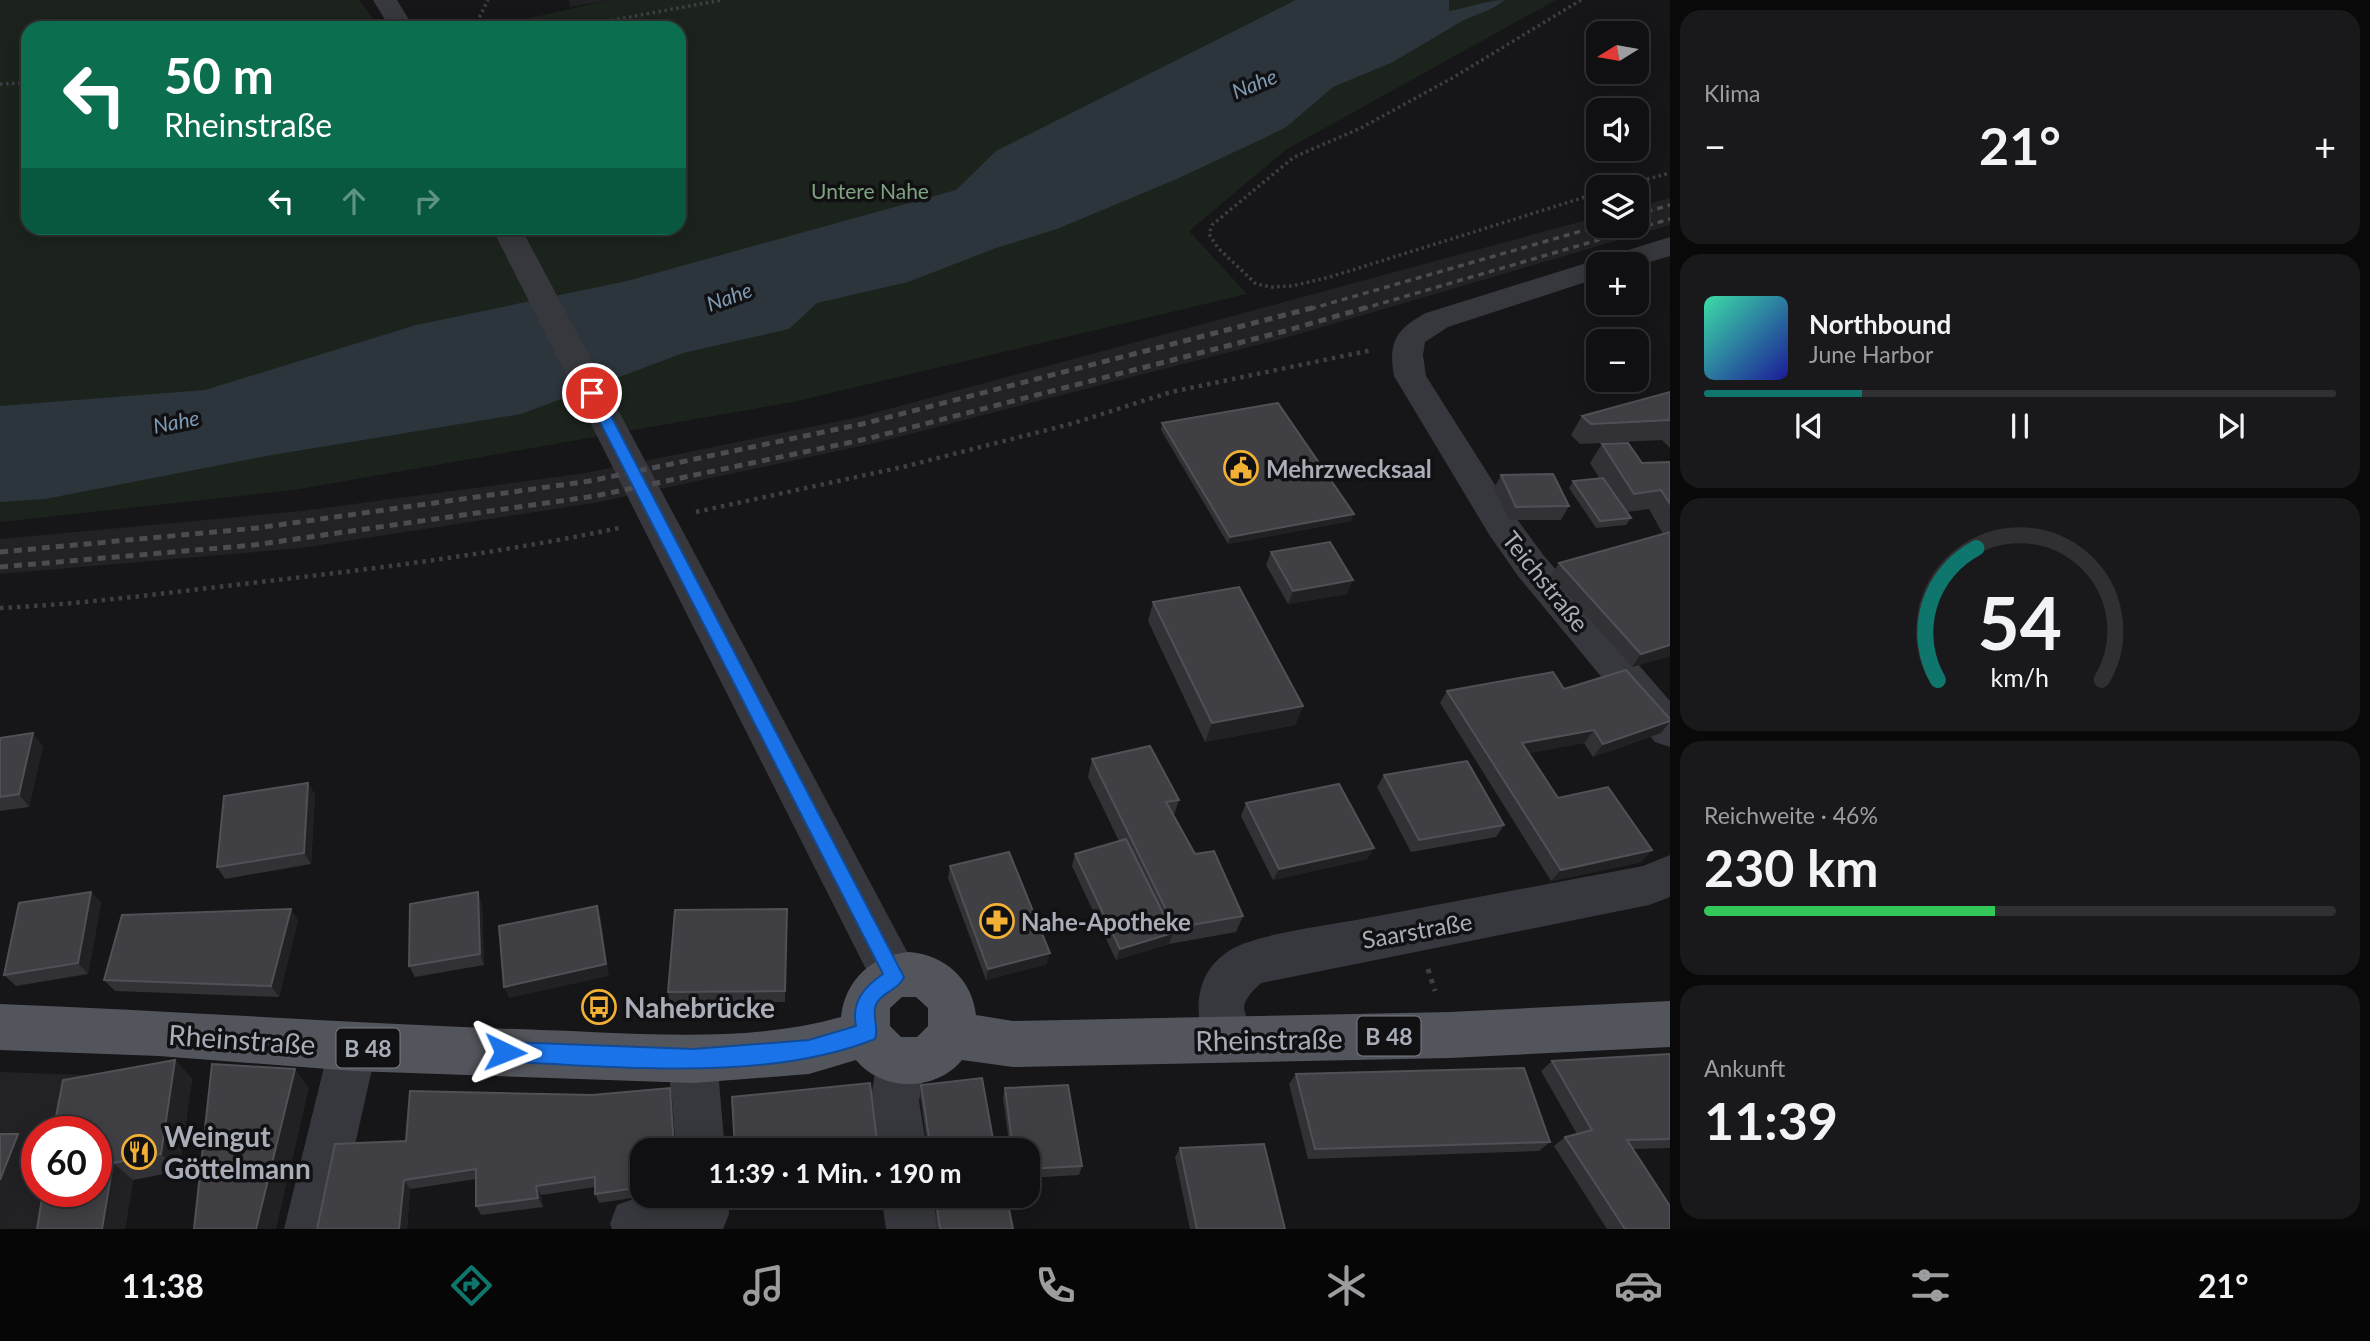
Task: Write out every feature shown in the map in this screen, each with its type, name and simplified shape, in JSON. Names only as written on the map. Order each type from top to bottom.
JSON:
[{"type":"main road","points":[[885,1047],[865,1019],[866,1005],[872,993],[895,977],[909,975],[923,978],[946,994],[952,1007],[952,1035]]},
{"type":"main road","name":"Rheinstraße","points":[[0,1027],[159,1033],[353,1047],[693,1059],[885,1047],[918,1061],[932,1056],[944,1047],[952,1035],[1013,1044],[1450,1035],[1670,1024]]},
{"type":"street","points":[[385,0],[398,21]]},
{"type":"street","points":[[510,235],[895,977]]},
{"type":"street","points":[[1649,252],[1670,246]]},
{"type":"street","points":[[1407,343],[1418,330],[1437,320],[1586,272]]},
{"type":"street","name":"Teichstraße","points":[[1407,343],[1406,359],[1410,376],[1429,422],[1531,566],[1670,730]]},
{"type":"street","name":"Saarstraße","points":[[1227,1040],[1220,1008],[1227,983],[1248,964],[1328,946],[1649,885],[1670,875]]},
{"type":"street","points":[[310,1229],[353,1047]]},
{"type":"street","points":[[885,1047],[899,1138]]},
{"type":"street","points":[[693,1059],[698,1138]]},
{"type":"street","points":[[636,1224],[703,1214],[703,1208]]},
{"type":"street","points":[[910,1208],[912,1229]]},
{"type":"path","points":[[478,21],[488,0]]},
{"type":"path","points":[[608,21],[722,0]]},
{"type":"path","points":[[1581,0],[1443,83],[1360,128],[1294,158],[1212,225],[1209,234],[1219,248],[1256,284],[1272,287],[1292,286],[1330,277],[1586,197]]},
{"type":"path","points":[[0,84],[21,83]]},
{"type":"path","points":[[1649,179],[1670,173]]},
{"type":"path","points":[[695,512],[907,466],[1074,423],[1171,392],[1407,343]]},
{"type":"path","points":[[0,608],[55,606],[314,575],[552,542],[628,526]]},
{"type":"path","points":[[1415,931],[1450,1035]]},
{"type":"shaded area","points":[[1670,198],[1670,225],[1649,231],[1649,204]]},
{"type":"shaded area","points":[[1586,220],[1586,238],[1626,238],[1292,336],[875,443],[594,503],[301,548],[0,574],[0,539],[301,511],[586,473],[859,417]]},
{"type":"shaded area","points":[[0,1072],[87,1075],[81,1116],[21,1116],[21,1207],[66,1207],[62,1229],[0,1229]]},
{"type":"green space","name":"Untere Nahe","points":[[0,0],[359,0],[375,21],[21,21],[21,235],[686,235],[686,21],[509,21],[609,0],[1556,0],[1287,149],[1189,231],[1247,294],[793,402],[294,490],[0,522]]},
{"type":"water","name":"Nahe","points":[[1296,0],[1449,0],[1449,11],[1505,0],[1462,21],[1393,62],[1333,87],[1285,128],[1179,178],[1057,229],[996,248],[908,282],[817,303],[789,329],[683,353],[521,414],[272,455],[45,499],[0,502],[0,406],[205,390],[416,325],[627,281],[956,190],[996,151]]},
{"type":"building","points":[[1670,392],[1670,420],[1591,424],[1582,416]]},
{"type":"building","points":[[1278,403],[1354,514],[1230,537],[1162,423]]},
{"type":"building","points":[[1628,443],[1642,463],[1670,462],[1670,504],[1661,490],[1634,494],[1602,444]]},
{"type":"building","points":[[1553,474],[1569,506],[1516,507],[1501,475]]},
{"type":"building","points":[[1603,478],[1631,518],[1600,521],[1573,481]]},
{"type":"building","points":[[1670,532],[1670,645],[1641,654],[1559,563]]},
{"type":"building","points":[[1330,542],[1353,580],[1293,591],[1271,552]]},
{"type":"building","points":[[1239,587],[1303,706],[1212,723],[1153,602]]},
{"type":"building","points":[[1626,670],[1670,721],[1603,744],[1594,730],[1522,743],[1558,798],[1608,787],[1652,850],[1561,870],[1447,691],[1553,672],[1564,689]]},
{"type":"building","points":[[33,733],[19,794],[0,797],[0,738]]},
{"type":"building","points":[[1150,746],[1179,800],[1166,802],[1195,854],[1214,851],[1243,916],[1175,928],[1092,759]]},
{"type":"building","points":[[1467,761],[1504,825],[1419,840],[1384,775]]},
{"type":"building","points":[[308,783],[304,853],[217,867],[224,796]]},
{"type":"building","points":[[1339,784],[1374,848],[1279,869],[1246,803]]},
{"type":"building","points":[[1126,839],[1173,933],[1120,949],[1075,854]]},
{"type":"building","name":"Nahe-Apotheke","points":[[1009,852],[1050,953],[988,969],[950,866]]},
{"type":"building","points":[[91,892],[78,963],[4,975],[19,903]]},
{"type":"building","points":[[478,892],[480,954],[409,966],[410,904]]},
{"type":"building","points":[[597,906],[606,964],[504,987],[499,926]]},
{"type":"building","points":[[291,909],[271,986],[104,980],[122,915]]},
{"type":"building","points":[[787,909],[785,991],[668,992],[675,910]]},
{"type":"building","points":[[1670,1054],[1670,1139],[1627,1140],[1670,1206],[1670,1229],[1625,1229],[1565,1137],[1592,1130],[1552,1061]]},
{"type":"building","points":[[175,1060],[161,1154],[113,1163],[112,1169],[112,1116],[56,1116],[63,1080]]},
{"type":"building","name":"Weingut Göttelmann","points":[[212,1064],[295,1069],[256,1229],[194,1229]]},
{"type":"building","points":[[1524,1068],[1550,1142],[1315,1149],[1296,1074]]},
{"type":"building","points":[[982,1078],[993,1138],[929,1138],[921,1085]]},
{"type":"building","points":[[870,1083],[877,1138],[734,1138],[732,1097]]},
{"type":"building","points":[[1068,1085],[1082,1166],[1040,1168],[1040,1138],[1011,1138],[1005,1088]]},
{"type":"building","points":[[670,1088],[673,1138],[630,1138],[630,1189],[595,1194],[595,1177],[536,1186],[538,1198],[476,1206],[476,1169],[404,1180],[399,1229],[317,1229],[335,1144],[406,1141],[410,1091],[592,1095]]},
{"type":"building","points":[[0,1134],[18,1134],[0,1180]]},
{"type":"building","points":[[1264,1144],[1285,1229],[1197,1229],[1180,1148]]},
{"type":"building","points":[[41,1207],[106,1207],[102,1229],[37,1229]]},
{"type":"building","points":[[937,1208],[1009,1208],[1013,1229],[940,1229]]},
{"type":"railway","points":[[1649,211],[1670,205]]},
{"type":"railway","points":[[1362,309],[1670,219]]},
{"type":"railway","points":[[1310,309],[1586,230]]},
{"type":"railway","points":[[0,552],[257,528],[590,481],[862,424],[1316,307]]},
{"type":"railway","points":[[0,567],[254,545],[595,496],[866,439],[1285,331],[1368,307]]},
{"type":"place","name":"Mehrzwecksaal","points":[[1241,468]]},
{"type":"place","name":"Nahe-Apotheke","points":[[997,921]]},
{"type":"place","name":"Nahebrücke","points":[[599,1007]]},
{"type":"place","name":"Weingut Göttelmann","points":[[139,1152]]},
{"type":"route","points":[[505,1052],[693,1059],[809,1050],[868,1033],[866,1005],[872,993],[895,977],[592,393]]}]
